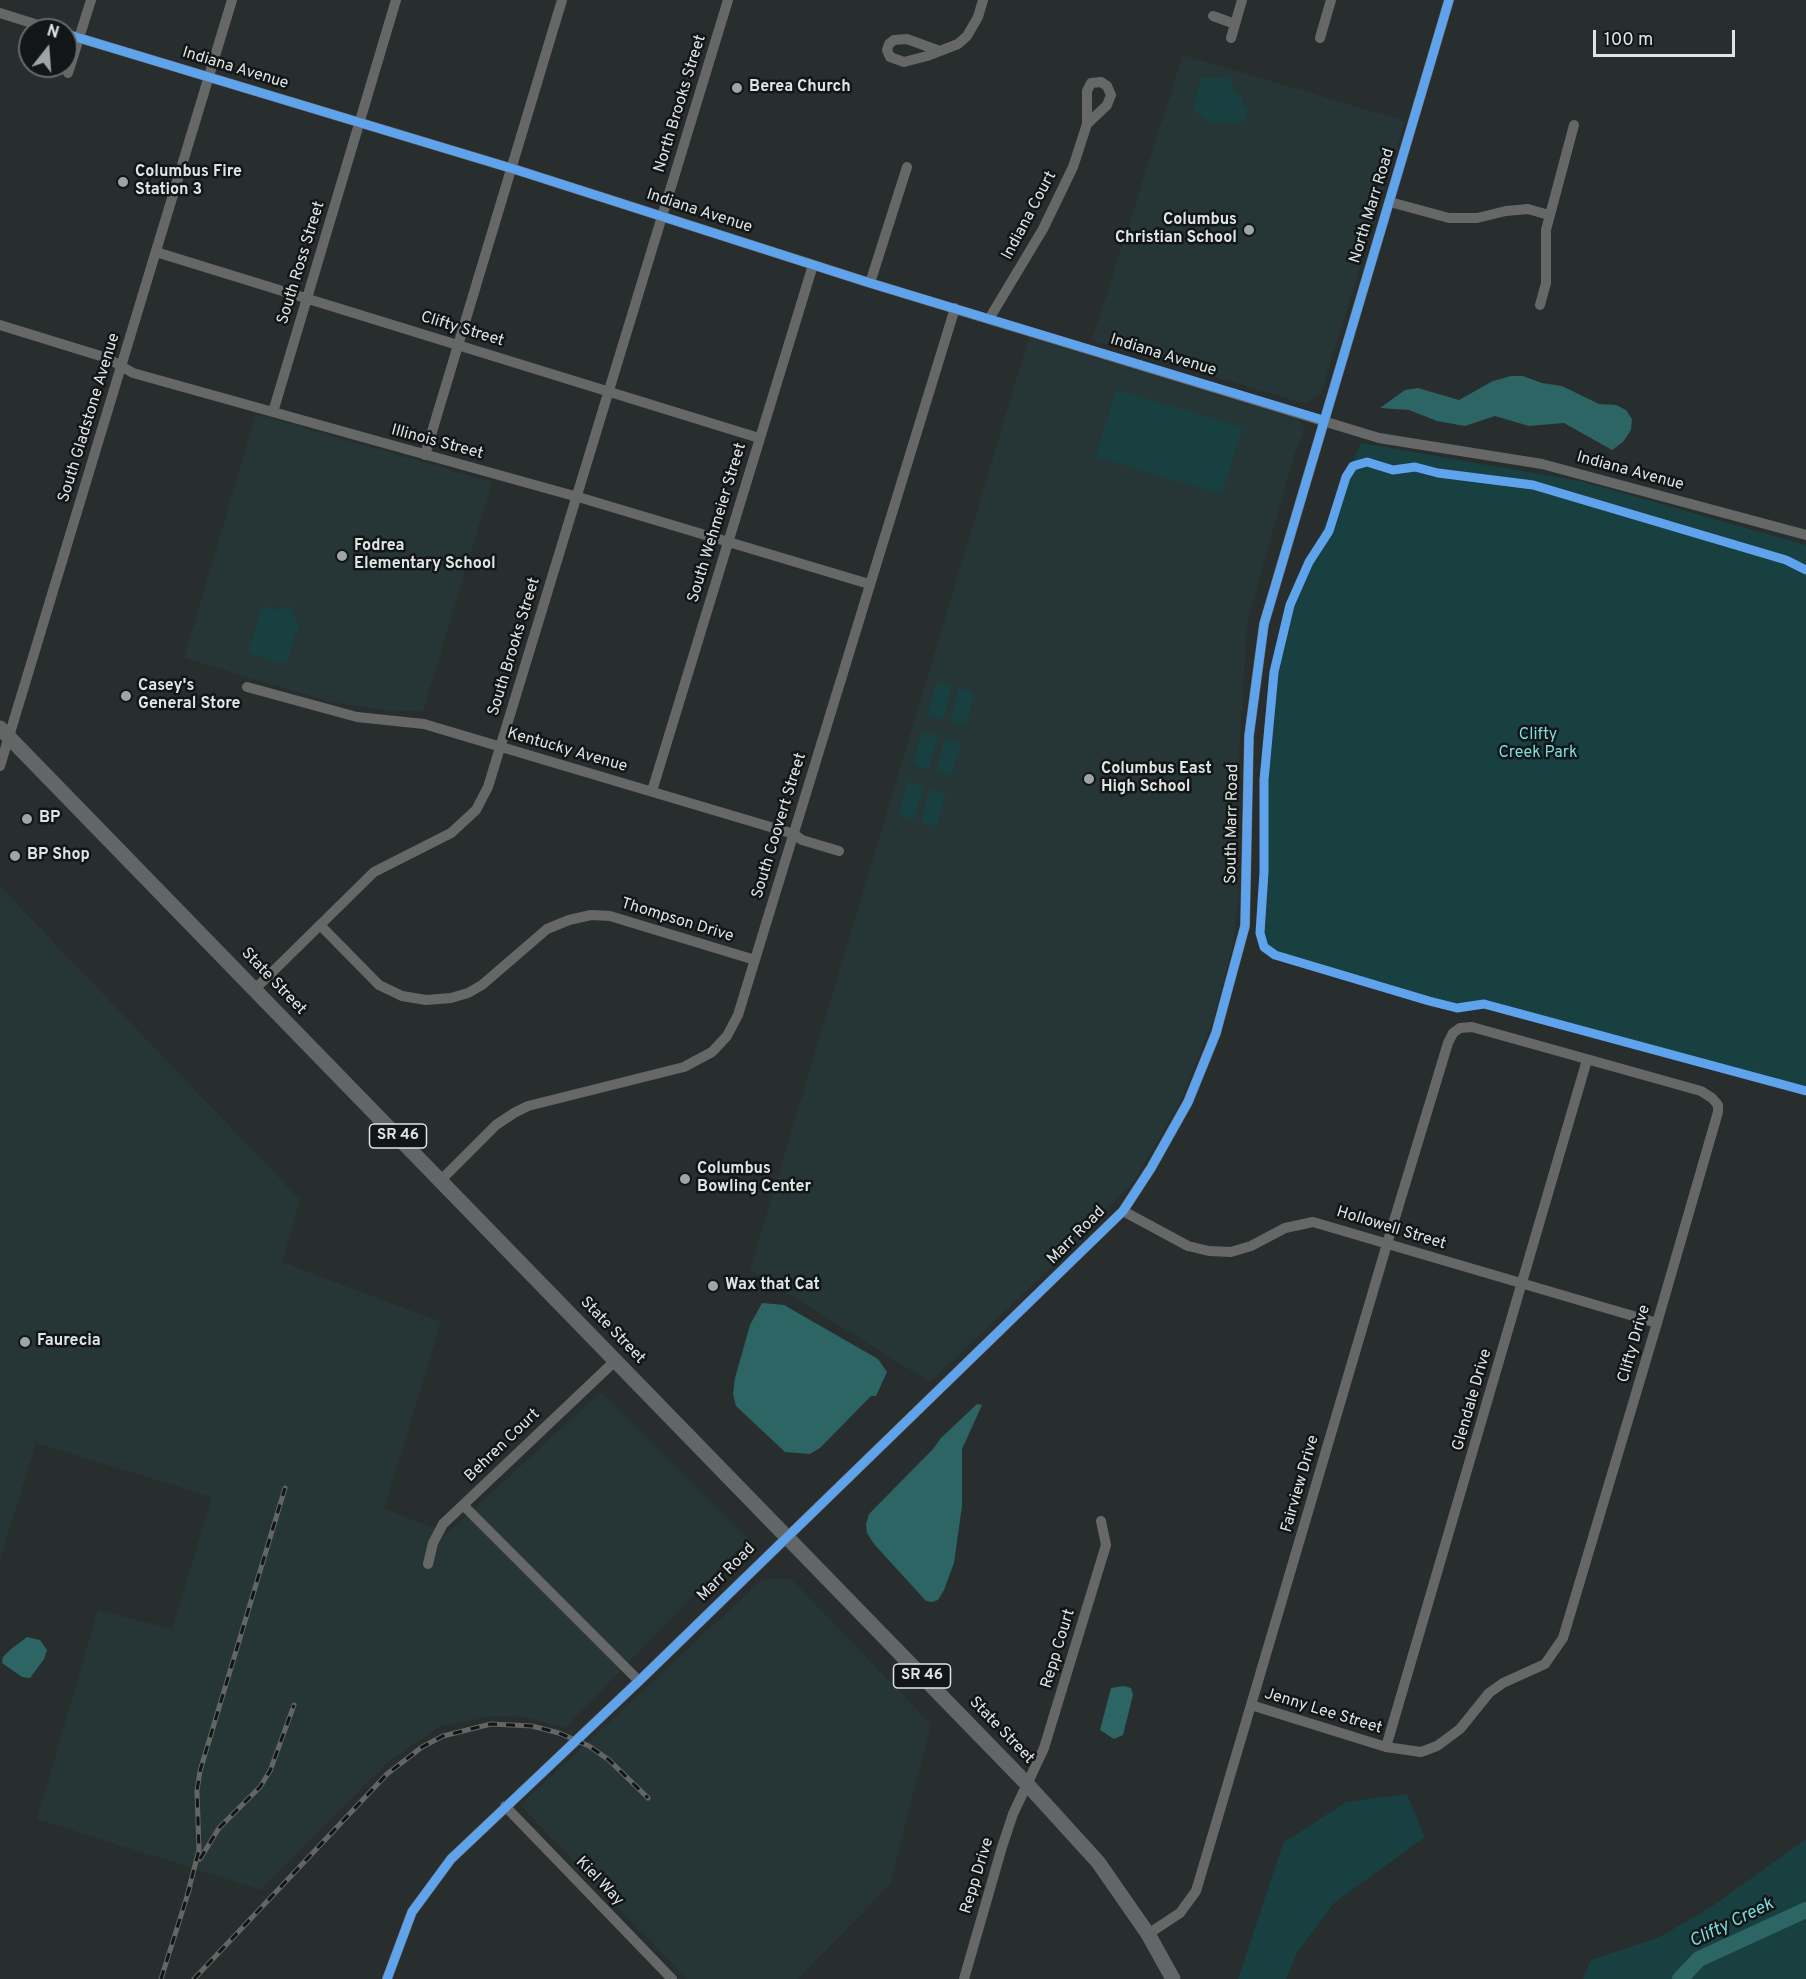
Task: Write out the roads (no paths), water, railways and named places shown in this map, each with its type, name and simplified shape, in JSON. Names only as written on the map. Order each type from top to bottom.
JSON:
[{"type":"highway","name":"State Street","points":[[4,733],[1027,1784],[1098,1862],[1148,1934],[1173,1979]]},
{"type":"street","points":[[78,44],[91,0]]},
{"type":"street","name":"South Gladstone Avenue","points":[[0,766],[4,733],[121,366],[232,0]]},
{"type":"street","name":"South Ross Street","points":[[273,412],[396,0]]},
{"type":"street","points":[[425,455],[562,0]]},
{"type":"street","name":"North Brooks Street","points":[[662,216],[728,0]]},
{"type":"street","points":[[937,50],[958,44],[968,36],[978,17],[983,0]]},
{"type":"street","points":[[1231,38],[1242,0]]},
{"type":"street","points":[[1320,38],[1331,0]]},
{"type":"street","name":"North Marr Road","points":[[1323,420],[1449,0]]},
{"type":"street","points":[[0,13],[18,19]]},
{"type":"street","points":[[1213,16],[1235,24]]},
{"type":"street","name":"Indiana Avenue","points":[[80,38],[511,168],[870,283],[1380,438],[1542,464],[1806,536]]},
{"type":"street","name":"Indiana Court","points":[[989,318],[1043,229],[1073,167],[1087,124]]},
{"type":"street","points":[[1540,305],[1546,283],[1546,230],[1574,125]]},
{"type":"street","points":[[870,283],[907,167]]},
{"type":"street","points":[[1390,202],[1449,218],[1477,218],[1506,211],[1528,209],[1549,215]]},
{"type":"street","name":"South Brooks Street","points":[[255,989],[374,872],[451,833],[476,810],[488,787],[662,216]]},
{"type":"street","name":"Clifty Street","points":[[156,252],[759,438]]},
{"type":"street","name":"South Wehmeier Street","points":[[652,791],[813,265]]},
{"type":"street","name":"South Coovert Street","points":[[441,1180],[496,1125],[521,1109],[684,1067],[712,1052],[727,1036],[738,1015],[955,308]]},
{"type":"street","name":"Illinois Street","points":[[0,325],[107,358],[133,373],[577,496],[869,584]]},
{"type":"street","name":"South Marr Road","points":[[1123,1211],[1151,1168],[1188,1102],[1216,1034],[1245,926],[1249,736],[1264,624],[1323,420]]},
{"type":"street","name":"Kentucky Avenue","points":[[248,687],[357,717],[424,724],[794,834],[802,840],[839,851]]},
{"type":"street","name":"Thompson Drive","points":[[320,925],[379,985],[402,996],[426,1000],[451,998],[468,993],[482,985],[547,929],[569,920],[591,915],[610,916],[755,960]]},
{"type":"street","name":"Clifty Drive","points":[[1386,1747],[1421,1752],[1437,1746],[1460,1730],[1489,1693],[1503,1683],[1545,1664],[1563,1638],[1657,1323],[1718,1105],[1701,1091],[1472,1027],[1460,1028]]},
{"type":"street","name":"Fairview Drive","points":[[1148,1934],[1180,1913],[1196,1891],[1448,1043],[1460,1028]]},
{"type":"street","name":"Glendale Drive","points":[[1386,1747],[1587,1060]]},
{"type":"street","name":"Hollowell Street","points":[[1123,1211],[1188,1246],[1209,1251],[1231,1252],[1251,1246],[1285,1228],[1306,1223],[1324,1225],[1657,1323]]},
{"type":"street","name":"Marr Road","points":[[387,1979],[412,1912],[430,1884],[451,1859],[639,1681],[1123,1211]]},
{"type":"street","name":"Behren Court","points":[[428,1564],[433,1543],[443,1524],[616,1360]]},
{"type":"street","points":[[463,1505],[639,1681]]},
{"type":"street","name":"Repp Court","points":[[1027,1784],[1044,1748],[1106,1545],[1101,1521]]},
{"type":"street","name":"Jenny Lee Street","points":[[1251,1705],[1386,1747]]},
{"type":"street","name":"Repp Drive","points":[[964,1979],[1002,1847],[1027,1784]]},
{"type":"street","name":"Kiel Way","points":[[505,1806],[672,1979]]},
{"type":"waterway","name":"Clifty Creek","points":[[1680,1979],[1699,1959],[1806,1910]]},
{"type":"railway","points":[[187,1896],[199,1850],[197,1791],[200,1771],[285,1488]]},
{"type":"railway","points":[[200,1859],[219,1828],[260,1787],[270,1771],[294,1705]]},
{"type":"railway","points":[[194,1979],[387,1774],[422,1747],[443,1736],[491,1724],[532,1726],[559,1733],[589,1746],[609,1760],[648,1798]]},
{"type":"railway","points":[[161,1979],[190,1887]]},
{"type":"place","name":"Berea Church","points":[[737,88]]},
{"type":"place","name":"Columbus Fire Station 3","points":[[123,182]]},
{"type":"place","name":"Columbus Christian School","points":[[1249,230]]},
{"type":"place","name":"Fodrea Elementary School","points":[[342,556]]},
{"type":"place","name":"Casey's General Store","points":[[126,696]]},
{"type":"place","name":"Columbus East High School","points":[[1089,779]]},
{"type":"place","name":"BP","points":[[27,819]]},
{"type":"place","name":"BP Shop","points":[[15,856]]},
{"type":"place","name":"Columbus Bowling Center","points":[[685,1179]]},
{"type":"place","name":"Wax that Cat","points":[[713,1286]]},
{"type":"place","name":"Faurecia","points":[[25,1342]]},
{"type":"park label","name":"Clifty Creek Park","points":[[1538,745]]}]
